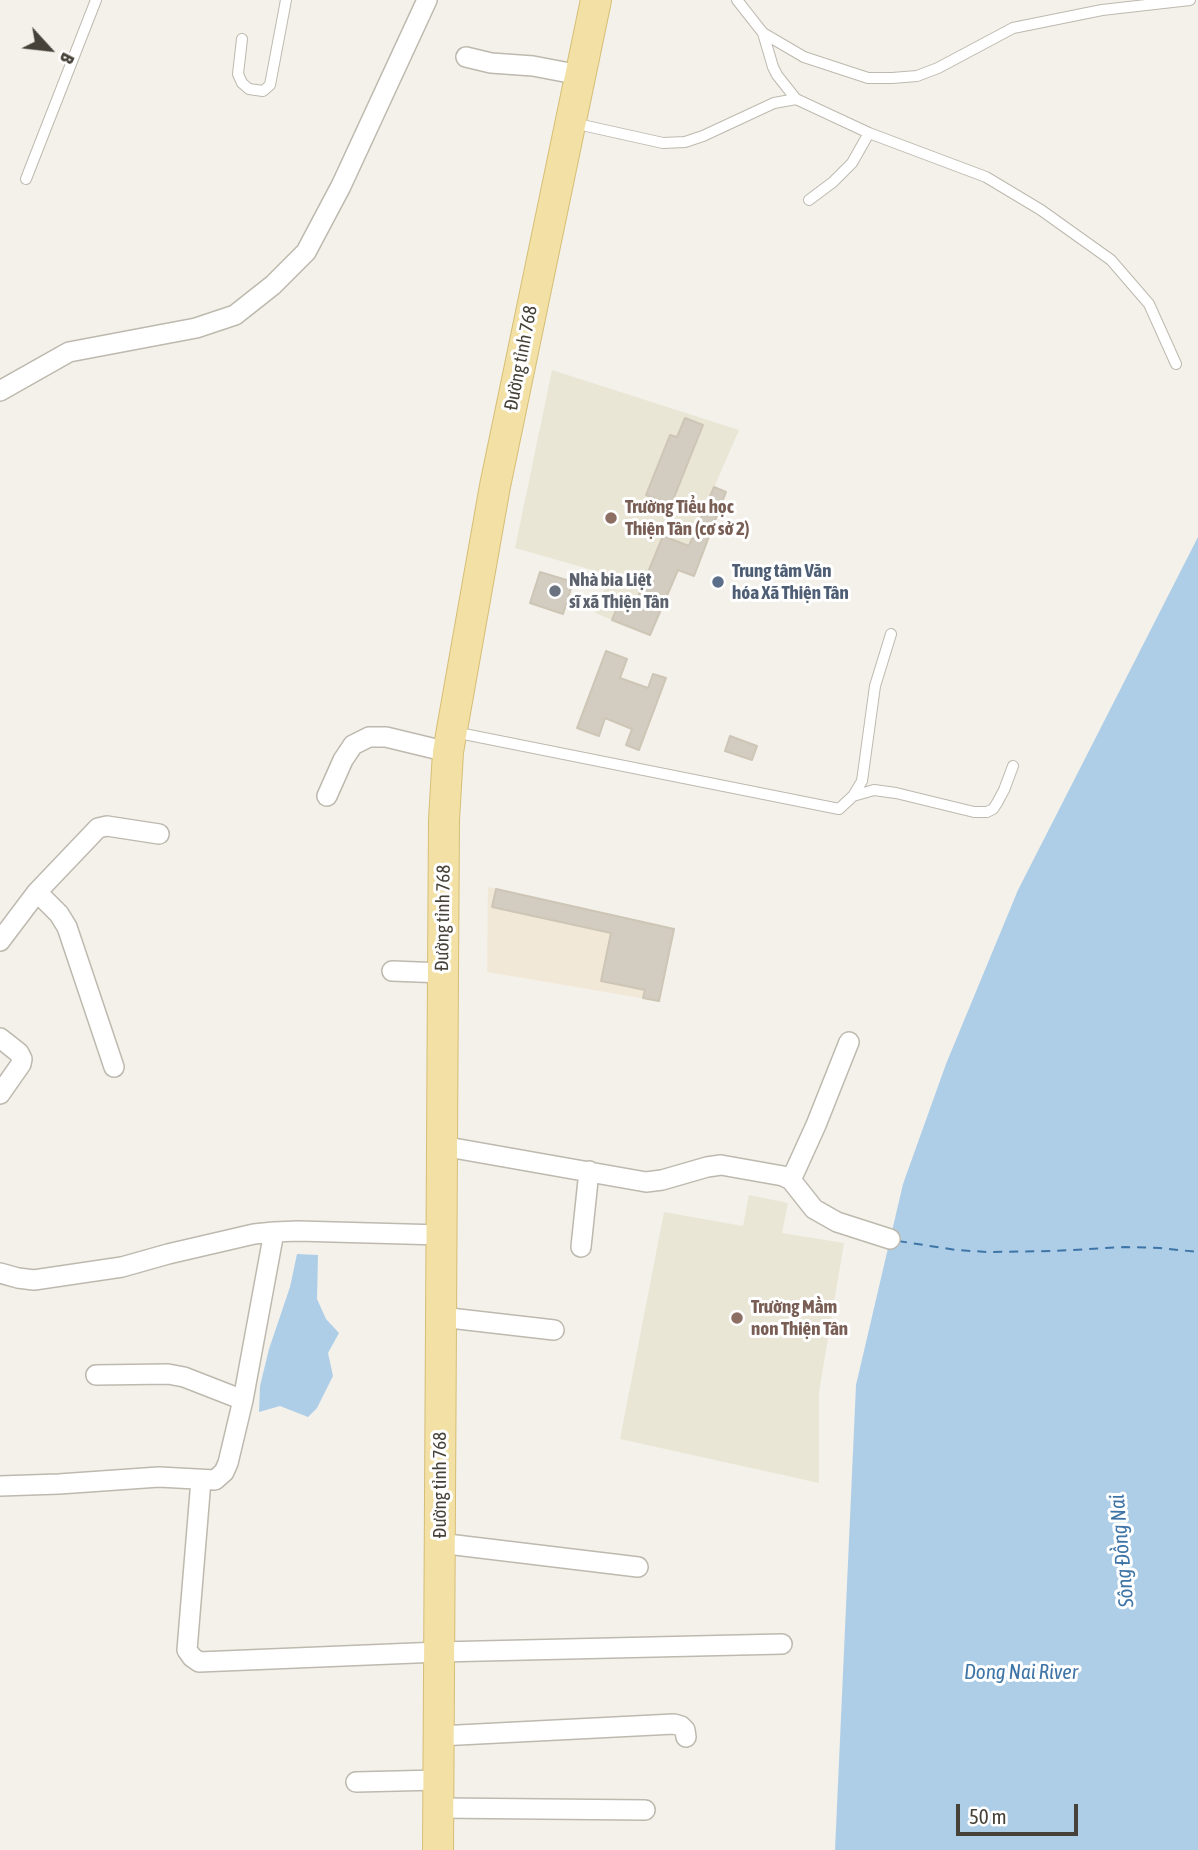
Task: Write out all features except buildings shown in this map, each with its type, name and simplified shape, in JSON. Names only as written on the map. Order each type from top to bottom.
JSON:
[{"type":"main road","name":"Đường tỉnh 768","points":[[438,1850],[444,820],[449,742],[498,472],[596,0]]},
{"type":"street","points":[[0,391],[69,352],[195,328],[235,315],[273,285],[306,252],[341,186],[426,0]]},
{"type":"street","points":[[466,57],[580,75]]},
{"type":"street","points":[[327,796],[353,745],[369,737],[449,742]]},
{"type":"street","points":[[0,941],[37,892],[98,828],[159,834]]},
{"type":"street","points":[[37,892],[59,914],[67,927],[114,1067]]},
{"type":"street","points":[[392,971],[443,973]]},
{"type":"street","points":[[0,1038],[19,1053],[22,1059],[0,1094]]},
{"type":"street","points":[[791,1180],[849,1042]]},
{"type":"street","points":[[442,1146],[646,1182],[721,1165],[783,1176],[791,1180],[814,1209],[837,1222],[890,1239]]},
{"type":"street","points":[[581,1247],[589,1171]]},
{"type":"street","points":[[0,1273],[18,1279],[34,1280],[122,1267],[254,1234],[274,1232],[441,1236]]},
{"type":"street","points":[[0,1486],[159,1478],[215,1480],[224,1472],[243,1400],[274,1232]]},
{"type":"street","points":[[441,1317],[554,1330]]},
{"type":"street","points":[[96,1375],[168,1374],[184,1377],[243,1400]]},
{"type":"street","points":[[201,1480],[187,1650],[199,1661],[782,1644]]},
{"type":"street","points":[[439,1543],[638,1567]]},
{"type":"street","points":[[439,1736],[674,1724],[685,1730],[686,1737]]},
{"type":"street","points":[[356,1782],[439,1794],[645,1810]]},
{"type":"lane","points":[[26,179],[96,0]]},
{"type":"lane","points":[[242,39],[238,74],[242,83],[250,89],[264,91],[270,85],[286,0]]},
{"type":"lane","points":[[737,0],[763,33],[804,57],[868,78],[917,76],[938,68],[1013,28],[1102,10],[1190,0]]},
{"type":"lane","points":[[763,33],[773,67],[796,100],[869,133],[985,177],[1041,210],[1111,260],[1149,304],[1176,365]]},
{"type":"lane","points":[[570,122],[663,143],[685,142],[774,103],[796,100]]},
{"type":"lane","points":[[809,200],[852,163],[869,133]]},
{"type":"lane","points":[[449,742],[839,809],[853,796],[862,780],[875,686],[891,634]]},
{"type":"lane","points":[[853,796],[874,790],[974,812],[987,812],[997,803],[1013,766]]},
{"type":"shaded area","name":"Trường Tiểu học Thiện Tân (cơ sở 2)","points":[[552,370],[739,430],[650,635],[595,613],[610,575],[515,548]]},
{"type":"shaded area","points":[[488,887],[674,929],[659,1001],[487,972]]},
{"type":"shaded area","name":"Trường Mầm non Thiện Tân","points":[[749,1195],[788,1203],[782,1233],[844,1243],[819,1392],[819,1483],[620,1439],[664,1212],[743,1226]]},
{"type":"water","name":"Dong Nai River","points":[[1198,537],[1198,1850],[835,1850],[856,1385],[903,1184],[946,1064],[1018,890]]},
{"type":"water","points":[[297,1254],[318,1255],[317,1299],[326,1319],[339,1333],[328,1353],[333,1376],[317,1408],[308,1417],[280,1406],[259,1412],[260,1386],[269,1349],[290,1287]]},
{"type":"ferry route","points":[[898,1241],[988,1252],[1125,1247],[1198,1252]]},
{"type":"place","name":"Trường Tiểu học Thiện Tân (cơ sở 2)","points":[[611,518]]},
{"type":"place","name":"Trung tâm Văn hóa Xã Thiện Tân","points":[[718,582]]},
{"type":"place","name":"Nhà bia Liệt sĩ xã Thiện Tân","points":[[555,591]]},
{"type":"place","name":"Trường Mầm non Thiện Tân","points":[[737,1318]]},
{"type":"water label","name":"Sông Đồng Nai","points":[[1122,1551]]}]
